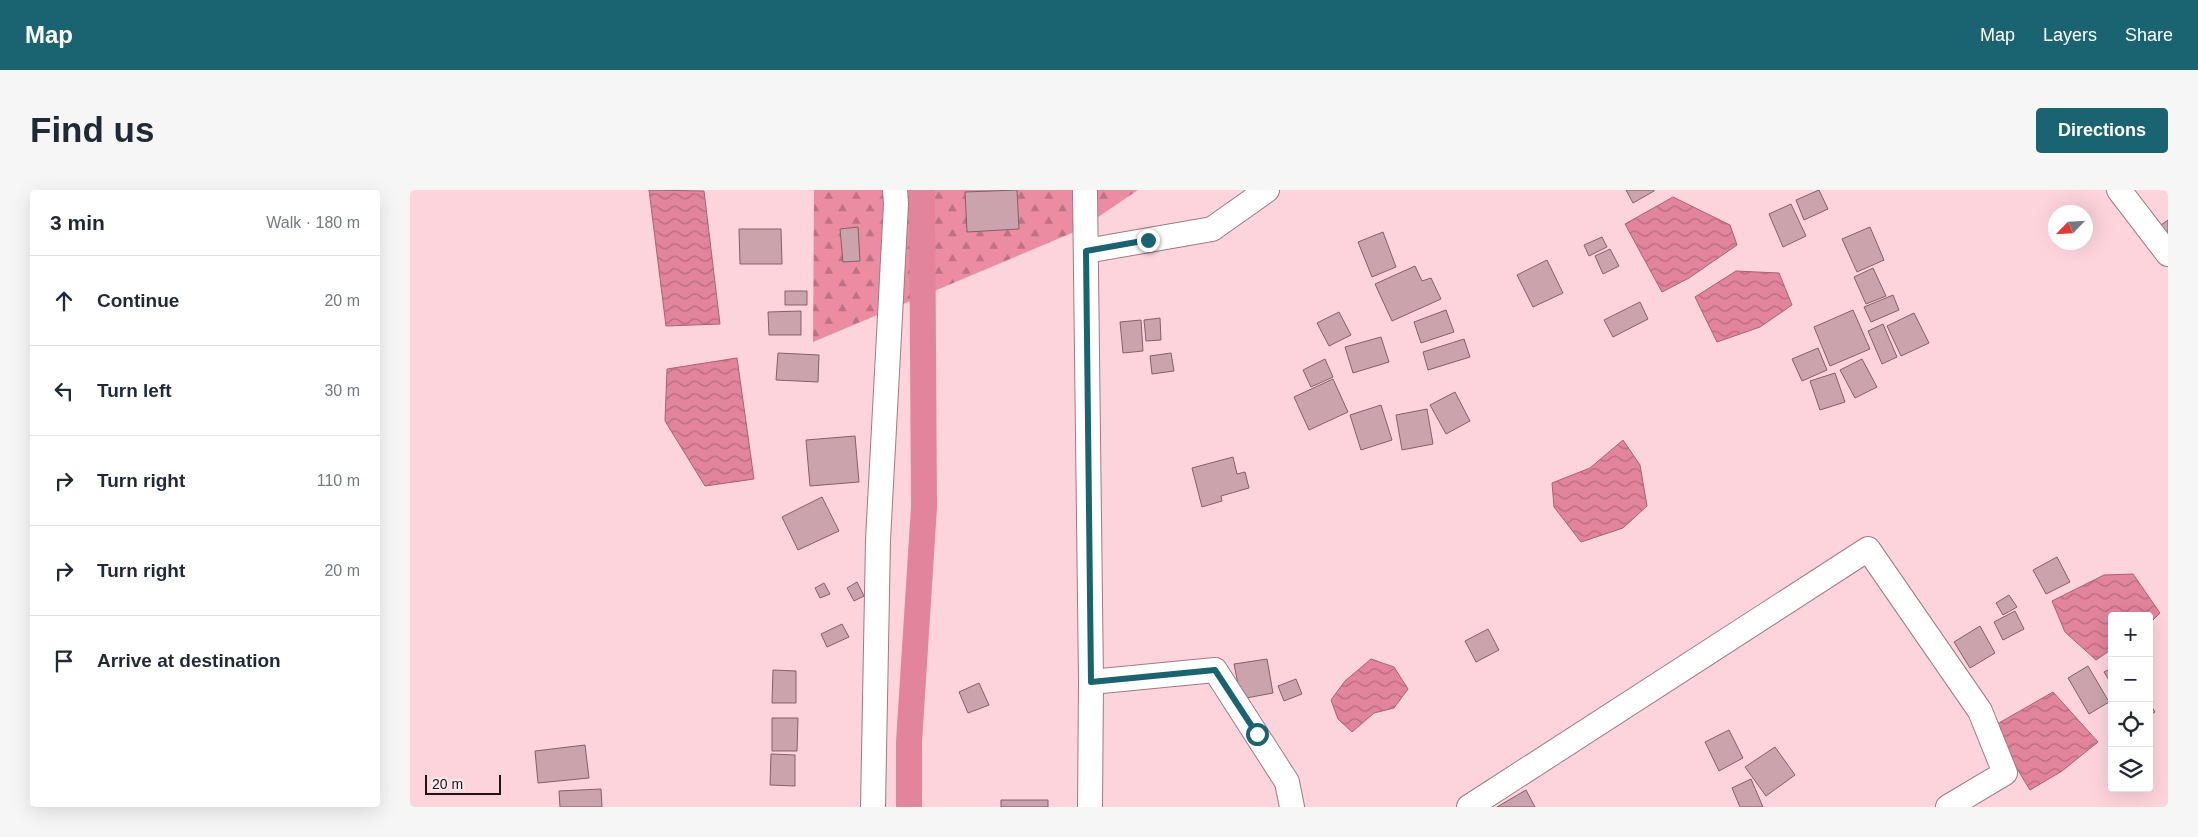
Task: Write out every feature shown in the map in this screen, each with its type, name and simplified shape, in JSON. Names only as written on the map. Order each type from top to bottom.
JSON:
[{"type":"street","points":[[873,807],[878,540],[896,204],[895,190]]},
{"type":"street","points":[[1085,190],[1091,682],[1090,807]]},
{"type":"street","points":[[1086,251],[1212,229],[1267,190]]},
{"type":"street","points":[[2119,190],[2168,254]]},
{"type":"street","points":[[1469,807],[1868,549],[1980,711],[2005,773],[1948,807]]},
{"type":"street","points":[[1091,682],[1215,670],[1287,782],[1292,807]]},
{"type":"green space","points":[[814,190],[1138,190],[1079,230],[813,342]]},
{"type":"water","points":[[649,190],[704,191],[720,324],[666,326]]},
{"type":"water","points":[[1673,197],[1730,225],[1737,245],[1689,278],[1662,292],[1625,224]]},
{"type":"water","points":[[1736,271],[1779,273],[1792,305],[1760,327],[1717,342],[1695,297]]},
{"type":"water","points":[[737,358],[754,479],[705,486],[665,421],[667,369]]},
{"type":"water","points":[[1623,440],[1640,465],[1647,506],[1623,528],[1581,542],[1554,507],[1552,483],[1590,468]]},
{"type":"water","points":[[2133,574],[2160,613],[2153,620],[2153,612],[2108,612],[2108,652],[2096,660],[2065,632],[2052,601],[2104,575]]},
{"type":"water","points":[[1371,659],[1394,667],[1408,689],[1394,708],[1374,713],[1352,732],[1338,719],[1331,700],[1345,681]]},
{"type":"water","points":[[2053,692],[2098,742],[2062,771],[2030,790],[1992,727]]},
{"type":"building","points":[[1017,190],[1019,229],[967,232],[965,192]]},
{"type":"building","points":[[1626,190],[1654,190],[1654,191],[1633,203]]},
{"type":"building","points":[[1819,190],[1828,209],[1804,220],[1796,200]]},
{"type":"building","points":[[1791,204],[1806,236],[1783,247],[1769,214]]},
{"type":"building","points":[[2168,220],[2168,241],[2158,227]]},
{"type":"building","points":[[858,227],[860,261],[843,262],[840,229]]},
{"type":"building","points":[[1870,227],[1884,260],[1857,272],[1842,239]]},
{"type":"building","points":[[739,229],[781,229],[782,264],[740,264]]},
{"type":"building","points":[[1383,232],[1396,267],[1372,277],[1358,242]]},
{"type":"building","points":[[1602,237],[1607,247],[1589,256],[1584,245]]},
{"type":"building","points":[[1610,249],[1619,266],[1603,274],[1595,256]]},
{"type":"building","points":[[1547,260],[1563,293],[1533,307],[1517,275]]},
{"type":"building","points":[[1415,266],[1422,281],[1431,278],[1441,299],[1392,321],[1375,284]]},
{"type":"building","points":[[1873,268],[1886,296],[1866,304],[1854,277]]},
{"type":"building","points":[[785,291],[807,291],[807,305],[785,305]]},
{"type":"building","points":[[1893,295],[1899,310],[1871,322],[1864,307]]},
{"type":"building","points":[[1640,302],[1648,319],[1613,337],[1604,320]]},
{"type":"building","points":[[1446,310],[1454,332],[1421,343],[1414,322]]},
{"type":"building","points":[[1853,310],[1870,349],[1830,366],[1814,327]]},
{"type":"building","points":[[801,311],[801,335],[769,335],[768,312]]},
{"type":"building","points":[[1339,312],[1351,335],[1329,346],[1317,323]]},
{"type":"building","points":[[1914,313],[1929,343],[1901,356],[1887,326]]},
{"type":"building","points":[[1160,318],[1161,340],[1146,341],[1144,320]]},
{"type":"building","points":[[1141,320],[1143,351],[1123,353],[1120,322]]},
{"type":"building","points":[[1883,324],[1897,357],[1882,364],[1868,331]]},
{"type":"building","points":[[1381,337],[1389,362],[1353,373],[1345,347]]},
{"type":"building","points":[[1464,339],[1470,357],[1428,370],[1423,352]]},
{"type":"building","points":[[1818,348],[1827,370],[1802,381],[1792,359]]},
{"type":"building","points":[[778,353],[819,355],[818,382],[776,380]]},
{"type":"building","points":[[1171,353],[1174,371],[1152,374],[1150,356]]},
{"type":"building","points":[[1325,359],[1333,377],[1311,387],[1303,370]]},
{"type":"building","points":[[1862,359],[1877,387],[1855,398],[1840,370]]},
{"type":"building","points":[[1835,373],[1845,402],[1820,410],[1810,381]]},
{"type":"building","points":[[1333,379],[1348,412],[1309,430],[1294,397]]},
{"type":"building","points":[[1455,392],[1470,421],[1446,434],[1430,405]]},
{"type":"building","points":[[1381,405],[1392,440],[1361,450],[1350,415]]},
{"type":"building","points":[[1427,409],[1433,444],[1402,450],[1396,415]]},
{"type":"building","points":[[855,436],[859,482],[810,486],[806,440]]},
{"type":"building","points":[[1233,457],[1237,474],[1245,472],[1249,488],[1221,496],[1222,501],[1202,507],[1192,468]]},
{"type":"building","points":[[822,497],[839,531],[798,550],[782,517]]},
{"type":"building","points":[[2057,557],[2070,582],[2046,594],[2033,570]]},
{"type":"building","points":[[857,582],[864,596],[854,601],[847,588]]},
{"type":"building","points":[[824,583],[830,594],[820,598],[815,588]]},
{"type":"building","points":[[2009,595],[2017,607],[2003,615],[1996,603]]},
{"type":"building","points":[[2015,611],[2024,629],[2003,640],[1994,622]]},
{"type":"building","points":[[842,624],[849,637],[827,647],[821,634]]},
{"type":"building","points":[[1980,626],[1995,653],[1970,668],[1954,642]]},
{"type":"building","points":[[1488,629],[1499,650],[1476,662],[1465,641]]},
{"type":"building","points":[[1267,659],[1273,693],[1241,699],[1234,664]]},
{"type":"building","points":[[2088,666],[2108,703],[2089,714],[2068,678]]},
{"type":"building","points":[[773,670],[796,671],[796,703],[772,703]]},
{"type":"building","points":[[2108,670],[2108,678],[2104,672]]},
{"type":"building","points":[[1296,679],[1302,694],[1284,701],[1278,686]]},
{"type":"building","points":[[979,683],[989,705],[968,713],[959,692]]},
{"type":"building","points":[[772,718],[798,718],[797,751],[772,751]]},
{"type":"building","points":[[1729,730],[1743,758],[1719,771],[1705,742]]},
{"type":"building","points":[[585,745],[589,778],[538,783],[535,751]]},
{"type":"building","points":[[1775,747],[1795,775],[1766,796],[1745,767]]},
{"type":"building","points":[[771,754],[795,755],[795,786],[770,785]]},
{"type":"building","points":[[1751,779],[1763,807],[1740,807],[1732,788]]},
{"type":"building","points":[[601,789],[602,807],[560,807],[559,791]]},
{"type":"building","points":[[1526,790],[1535,807],[1497,807]]},
{"type":"building","points":[[1001,800],[1048,800],[1048,807],[1001,807]]},
{"type":"waterway","points":[[909,807],[909,742],[924,507],[922,190]]},
{"type":"route","points":[[1148,240],[1086,251],[1091,682],[1215,670],[1257,734]]}]
